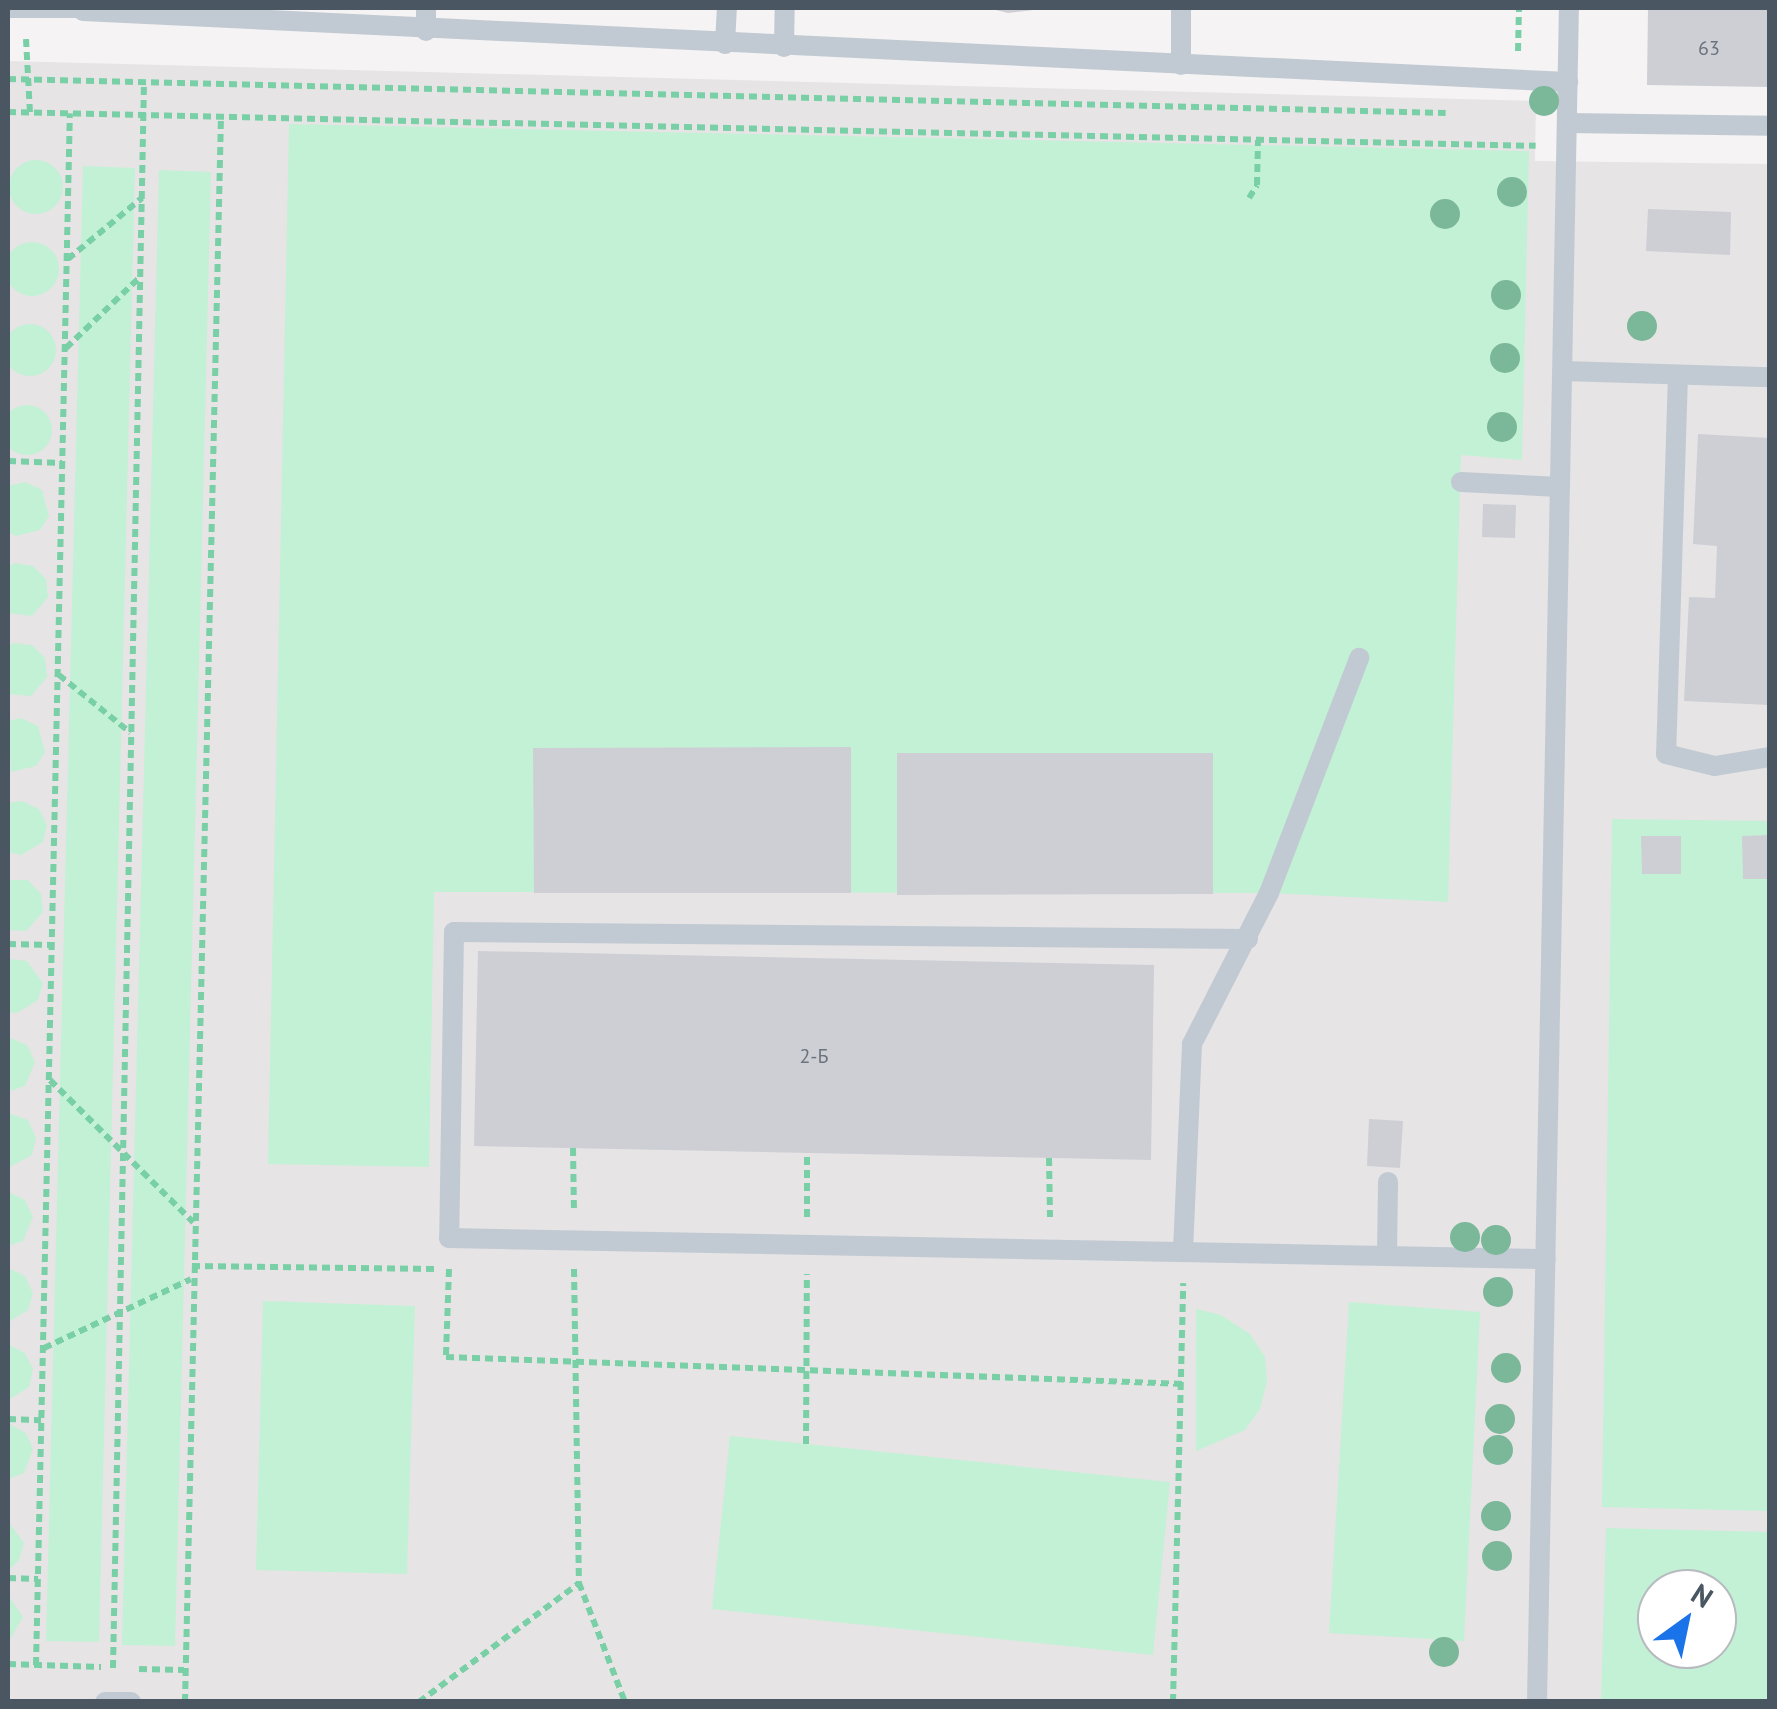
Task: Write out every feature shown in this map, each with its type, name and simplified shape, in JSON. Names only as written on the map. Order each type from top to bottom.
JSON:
[{"type":"lane","points":[[8,8],[83,9],[426,31],[1568,82]]},
{"type":"lane","points":[[426,8],[426,31]]},
{"type":"lane","points":[[725,44],[727,8]]},
{"type":"lane","points":[[784,46],[785,8]]},
{"type":"lane","points":[[1180,8],[1182,65]]},
{"type":"lane","points":[[1537,1702],[1569,8]]},
{"type":"lane","points":[[1568,123],[1770,126]]},
{"type":"lane","points":[[1563,371],[1770,377]]},
{"type":"lane","points":[[1678,375],[1666,754],[1716,766],[1770,757]]},
{"type":"lane","points":[[1460,482],[1560,487]]},
{"type":"lane","points":[[1183,1251],[1192,1044],[1248,938],[1359,658]]},
{"type":"lane","points":[[1248,938],[454,932],[449,1238],[1546,1259]]},
{"type":"lane","points":[[1387,1255],[1388,1182]]},
{"type":"lane","points":[[104,1702],[131,1702]]},
{"type":"path","points":[[28,61],[30,112]]},
{"type":"path","points":[[8,79],[1456,113]]},
{"type":"path","points":[[112,1668],[144,82]]},
{"type":"path","points":[[8,112],[1567,148]]},
{"type":"path","points":[[36,1665],[70,113]]},
{"type":"path","points":[[185,1702],[221,118]]},
{"type":"path","points":[[1249,198],[1256,185],[1258,140]]},
{"type":"path","points":[[67,260],[142,198]]},
{"type":"path","points":[[65,348],[140,277]]},
{"type":"path","points":[[8,461],[62,464]]},
{"type":"path","points":[[58,674],[131,733]]},
{"type":"path","points":[[8,944],[52,946]]},
{"type":"path","points":[[49,1079],[123,1146],[193,1222]]},
{"type":"path","points":[[573,1148],[579,1583],[626,1702]]},
{"type":"path","points":[[806,1444],[807,1153]]},
{"type":"path","points":[[1049,1158],[1050,1249]]},
{"type":"path","points":[[449,1238],[446,1357],[1184,1384]]},
{"type":"path","points":[[1174,1702],[1184,1384],[1183,1251]]},
{"type":"path","points":[[192,1266],[448,1269]]},
{"type":"path","points":[[43,1348],[120,1318],[192,1279]]},
{"type":"path","points":[[8,1419],[41,1420]]},
{"type":"path","points":[[8,1578],[38,1579]]},
{"type":"path","points":[[419,1702],[579,1583]]},
{"type":"shaded area","points":[[8,61],[1536,101],[1535,161],[1769,164],[1769,1701],[8,1702]]},
{"type":"green space","points":[[289,124],[1529,151],[1522,460],[1461,455],[1448,902],[1269,893],[434,892],[429,1167],[268,1164]]},
{"type":"green space","points":[[36,160],[55,168],[63,187],[55,206],[36,214],[17,206],[9,187],[17,168]]},
{"type":"green space","points":[[83,166],[135,168],[99,1642],[46,1641]]},
{"type":"green space","points":[[159,170],[211,172],[175,1646],[122,1645]]},
{"type":"green space","points":[[32,242],[51,250],[59,269],[51,288],[32,296],[13,288],[5,269],[13,250]]},
{"type":"green space","points":[[30,324],[48,332],[56,350],[48,368],[30,376],[12,368],[4,350],[12,332]]},
{"type":"green space","points":[[27,405],[45,412],[52,430],[45,448],[27,455],[9,448],[2,430],[9,412]]},
{"type":"green space","points":[[25,482],[42,490],[49,516],[40,530],[16,536],[8,532],[8,486]]},
{"type":"green space","points":[[15,563],[33,566],[46,579],[48,597],[32,616],[8,613],[8,567]]},
{"type":"green space","points":[[32,645],[45,658],[47,677],[31,696],[8,694],[8,646]]},
{"type":"green space","points":[[21,718],[38,726],[45,752],[36,766],[11,772],[8,721]]},
{"type":"green space","points":[[22,801],[39,809],[47,825],[43,842],[21,855],[8,852],[8,803]]},
{"type":"green space","points":[[1612,819],[1769,821],[1769,1511],[1602,1507]]},
{"type":"green space","points":[[8,880],[28,880],[41,894],[43,912],[26,931],[8,930]]},
{"type":"green space","points":[[9,959],[27,961],[43,983],[38,1000],[17,1013],[8,1012]]},
{"type":"green space","points":[[8,1037],[27,1045],[35,1062],[25,1086],[10,1091]]},
{"type":"green space","points":[[8,1113],[28,1120],[36,1138],[32,1155],[10,1167]]},
{"type":"green space","points":[[8,1192],[25,1200],[33,1217],[23,1241],[8,1246]]},
{"type":"green space","points":[[8,1268],[25,1276],[33,1293],[28,1310],[8,1322]]},
{"type":"green space","points":[[263,1301],[415,1306],[407,1574],[256,1570]]},
{"type":"green space","points":[[1349,1302],[1480,1312],[1464,1641],[1329,1633]]},
{"type":"green space","points":[[1196,1309],[1221,1315],[1250,1334],[1265,1357],[1267,1381],[1260,1409],[1245,1430],[1196,1451]]},
{"type":"green space","points":[[9,1345],[25,1353],[33,1369],[29,1387],[8,1400]]},
{"type":"green space","points":[[9,1424],[26,1433],[33,1449],[24,1473],[8,1479]]},
{"type":"green space","points":[[730,1436],[1170,1482],[1153,1655],[712,1609]]},
{"type":"green space","points":[[8,1521],[24,1543],[19,1560],[8,1571]]},
{"type":"green space","points":[[1606,1528],[1769,1532],[1769,1701],[1601,1701]]},
{"type":"green space","points":[[8,1595],[23,1617],[8,1643]]},
{"type":"building","points":[[988,8],[1033,8],[1033,10],[1008,13]]},
{"type":"building","points":[[1648,8],[1770,8],[1770,87],[1647,85]]},
{"type":"building","points":[[1648,209],[1731,212],[1730,255],[1646,251]]},
{"type":"building","points":[[1698,434],[1770,438],[1770,705],[1684,701],[1689,597],[1715,598],[1717,546],[1693,544]]},
{"type":"building","points":[[1483,504],[1516,505],[1515,538],[1482,537]]},
{"type":"building","points":[[851,747],[851,893],[534,893],[533,748]]},
{"type":"building","points":[[897,753],[1213,753],[1213,894],[897,895]]},
{"type":"building","points":[[1770,835],[1770,879],[1743,879],[1742,836]]},
{"type":"building","points":[[1641,836],[1681,836],[1681,874],[1642,874]]},
{"type":"building","points":[[478,951],[1154,965],[1151,1160],[474,1146]]},
{"type":"building","points":[[1369,1119],[1403,1121],[1400,1168],[1367,1166]]}]
